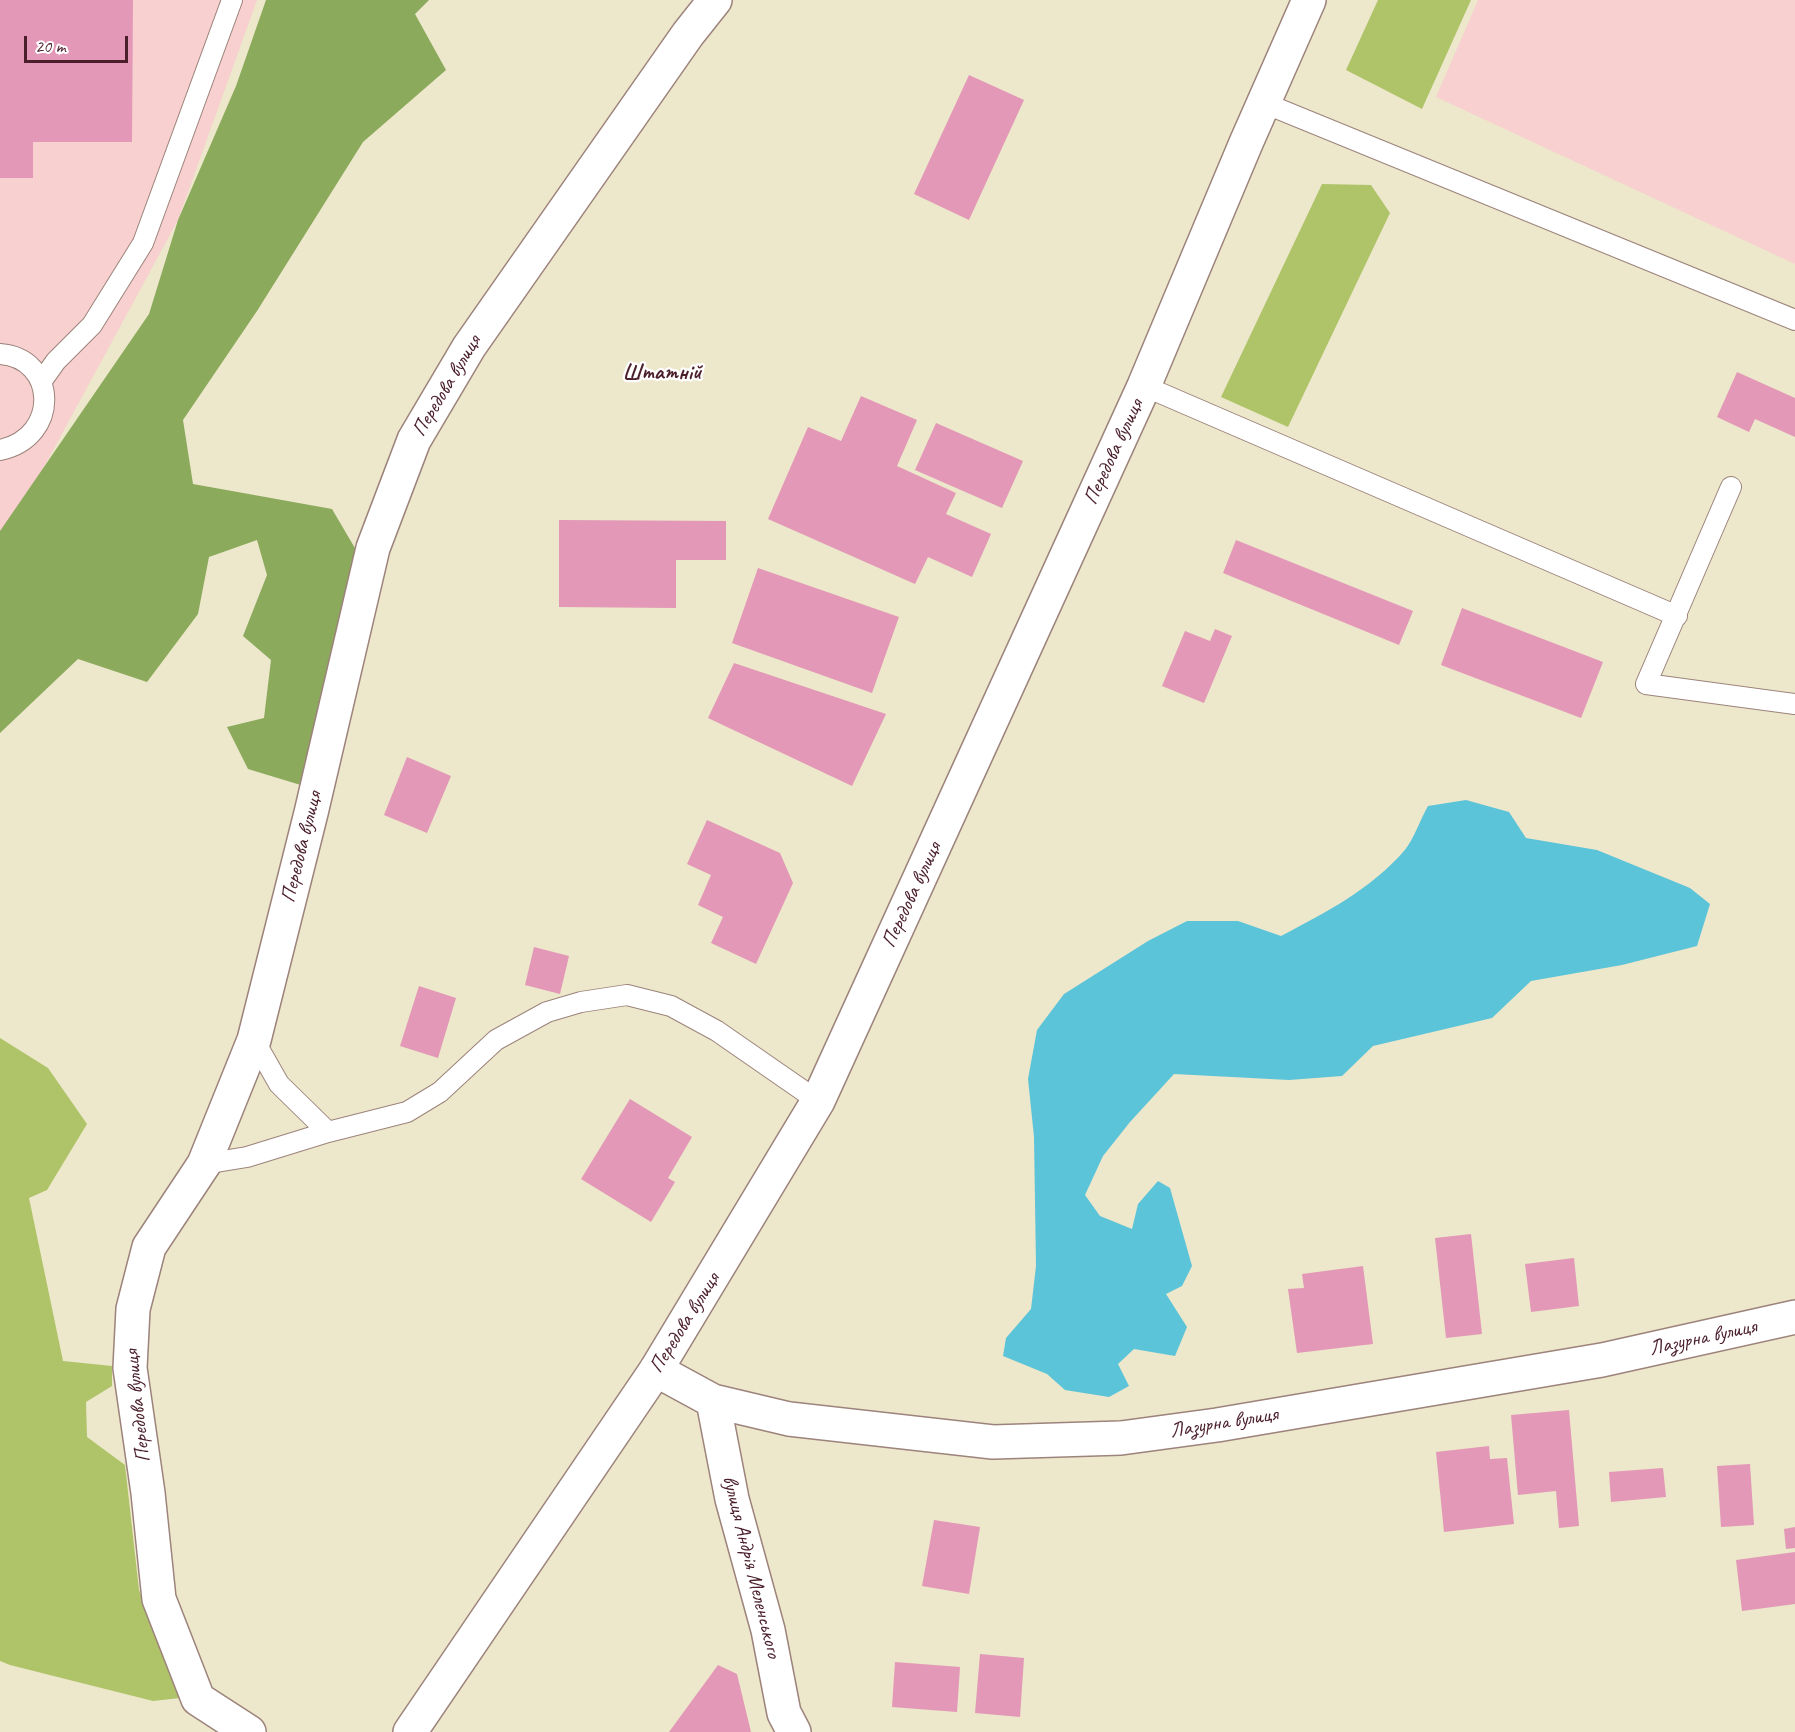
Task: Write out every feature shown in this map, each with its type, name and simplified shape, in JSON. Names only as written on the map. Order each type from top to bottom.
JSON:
[{"type":"street","name":"Передова вулиця","points":[[249,1732],[198,1699],[159,1599],[148,1493],[130,1368],[133,1309],[149,1247],[204,1164],[254,1040],[374,548],[414,440],[469,347],[688,34],[715,0]]},
{"type":"street","name":"Передова вулиця","points":[[410,1732],[656,1370],[818,1101],[1144,386],[1309,0]]},
{"type":"street","name":"Лазурна вулиця","points":[[656,1370],[713,1401],[789,1419],[993,1442],[1121,1438],[1217,1425],[1602,1360],[1795,1317]]},
{"type":"street","name":"вулиця Андрія Меленського","points":[[713,1401],[732,1498],[768,1630],[784,1713],[794,1732]]},
{"type":"lane","points":[[41,382],[56,362],[92,326],[143,243],[232,0]]},
{"type":"lane","points":[[1264,103],[1795,320]]},
{"type":"lane","points":[[0,354],[10,355],[28,365],[41,382],[45,397],[44,412],[38,426],[28,438],[16,446],[0,450]]},
{"type":"lane","points":[[1144,386],[1677,616]]},
{"type":"lane","points":[[1731,487],[1646,684],[1795,704]]},
{"type":"lane","points":[[204,1164],[247,1157],[328,1132],[407,1112],[440,1092],[496,1040],[547,1012],[581,1002],[627,995],[671,1006],[717,1031],[818,1101]]},
{"type":"lane","points":[[254,1040],[279,1084],[328,1132]]},
{"type":"shaded area","points":[[0,0],[257,0],[178,220],[0,548]]},
{"type":"shaded area","points":[[1478,0],[1795,0],[1795,264],[1436,97]]},
{"type":"green space","points":[[266,0],[429,0],[415,14],[446,70],[363,142],[257,311],[183,420],[193,484],[332,509],[359,555],[304,786],[248,769],[227,727],[264,718],[271,660],[243,636],[267,575],[257,540],[209,557],[198,614],[147,682],[78,659],[0,733],[0,531],[149,314],[178,220],[236,86]]},
{"type":"green space","points":[[1378,0],[1471,0],[1422,109],[1346,70]]},
{"type":"green space","points":[[1322,184],[1371,185],[1390,213],[1288,427],[1221,397]]},
{"type":"green space","points":[[0,1038],[48,1068],[87,1124],[47,1190],[29,1198],[63,1361],[112,1366],[112,1386],[86,1402],[87,1437],[125,1465],[139,1590],[180,1698],[153,1701],[0,1661]]},
{"type":"water","points":[[1466,800],[1509,812],[1526,838],[1597,850],[1690,888],[1710,904],[1697,946],[1622,965],[1531,981],[1492,1018],[1373,1046],[1342,1076],[1289,1080],[1174,1074],[1130,1122],[1103,1156],[1085,1195],[1100,1216],[1132,1229],[1138,1204],[1158,1181],[1170,1188],[1192,1266],[1182,1286],[1166,1294],[1187,1327],[1175,1356],[1134,1349],[1118,1364],[1129,1386],[1109,1397],[1065,1390],[1047,1374],[1003,1356],[1006,1338],[1031,1309],[1036,1266],[1034,1137],[1028,1079],[1037,1030],[1064,994],[1148,941],[1187,921],[1238,921],[1281,936],[1362,889],[1391,865],[1408,846],[1428,806]]},
{"type":"building","points":[[0,0],[133,0],[132,142],[33,142],[33,178],[0,178]]},
{"type":"building","points":[[969,75],[1024,100],[969,220],[914,194]]},
{"type":"building","points":[[1737,372],[1795,398],[1795,437],[1755,419],[1749,432],[1717,417]]},
{"type":"building","points":[[861,396],[917,420],[897,466],[956,493],[946,514],[991,534],[972,577],[928,557],[915,584],[768,519],[808,427],[841,441]]},
{"type":"building","points":[[936,423],[1023,461],[1002,508],[915,470]]},
{"type":"building","points":[[559,520],[726,521],[726,560],[676,560],[676,608],[559,607]]},
{"type":"building","points":[[1236,540],[1413,611],[1399,645],[1223,573]]},
{"type":"building","points":[[758,568],[899,617],[872,693],[732,643]]},
{"type":"building","points":[[1462,608],[1603,662],[1581,718],[1441,665]]},
{"type":"building","points":[[1215,629],[1232,636],[1204,703],[1162,686],[1185,631],[1210,641]]},
{"type":"building","points":[[734,663],[886,714],[852,786],[708,718]]},
{"type":"building","points":[[407,757],[451,776],[427,833],[384,815]]},
{"type":"building","points":[[707,820],[780,853],[793,883],[756,964],[711,943],[723,917],[698,905],[711,875],[687,864]]},
{"type":"building","points":[[534,947],[569,956],[560,994],[525,985]]},
{"type":"building","points":[[419,986],[456,998],[438,1058],[400,1046]]},
{"type":"building","points":[[630,1099],[692,1137],[668,1178],[675,1182],[651,1222],[581,1179]]},
{"type":"building","points":[[1471,1234],[1482,1334],[1446,1338],[1435,1238]]},
{"type":"building","points":[[1574,1258],[1579,1306],[1531,1312],[1525,1264]]},
{"type":"building","points":[[1363,1266],[1373,1344],[1297,1353],[1288,1289],[1304,1288],[1302,1274]]},
{"type":"building","points":[[1569,1410],[1579,1526],[1559,1528],[1556,1491],[1518,1495],[1511,1415]]},
{"type":"building","points":[[1489,1446],[1490,1459],[1507,1458],[1514,1524],[1444,1532],[1436,1452]]},
{"type":"building","points":[[1750,1464],[1754,1525],[1721,1527],[1717,1466]]},
{"type":"building","points":[[1663,1468],[1666,1497],[1611,1502],[1609,1472]]},
{"type":"building","points":[[934,1520],[980,1527],[969,1594],[922,1586]]},
{"type":"building","points":[[1795,1527],[1795,1548],[1786,1549],[1784,1529]]},
{"type":"building","points":[[1795,1552],[1795,1604],[1742,1611],[1736,1560]]},
{"type":"building","points":[[980,1654],[1024,1658],[1020,1717],[975,1713]]},
{"type":"building","points":[[895,1662],[960,1667],[957,1712],[892,1707]]},
{"type":"building","points":[[718,1665],[737,1674],[751,1732],[669,1732]]},
{"type":"district","name":"Штатній","points":[[662,373]]}]
